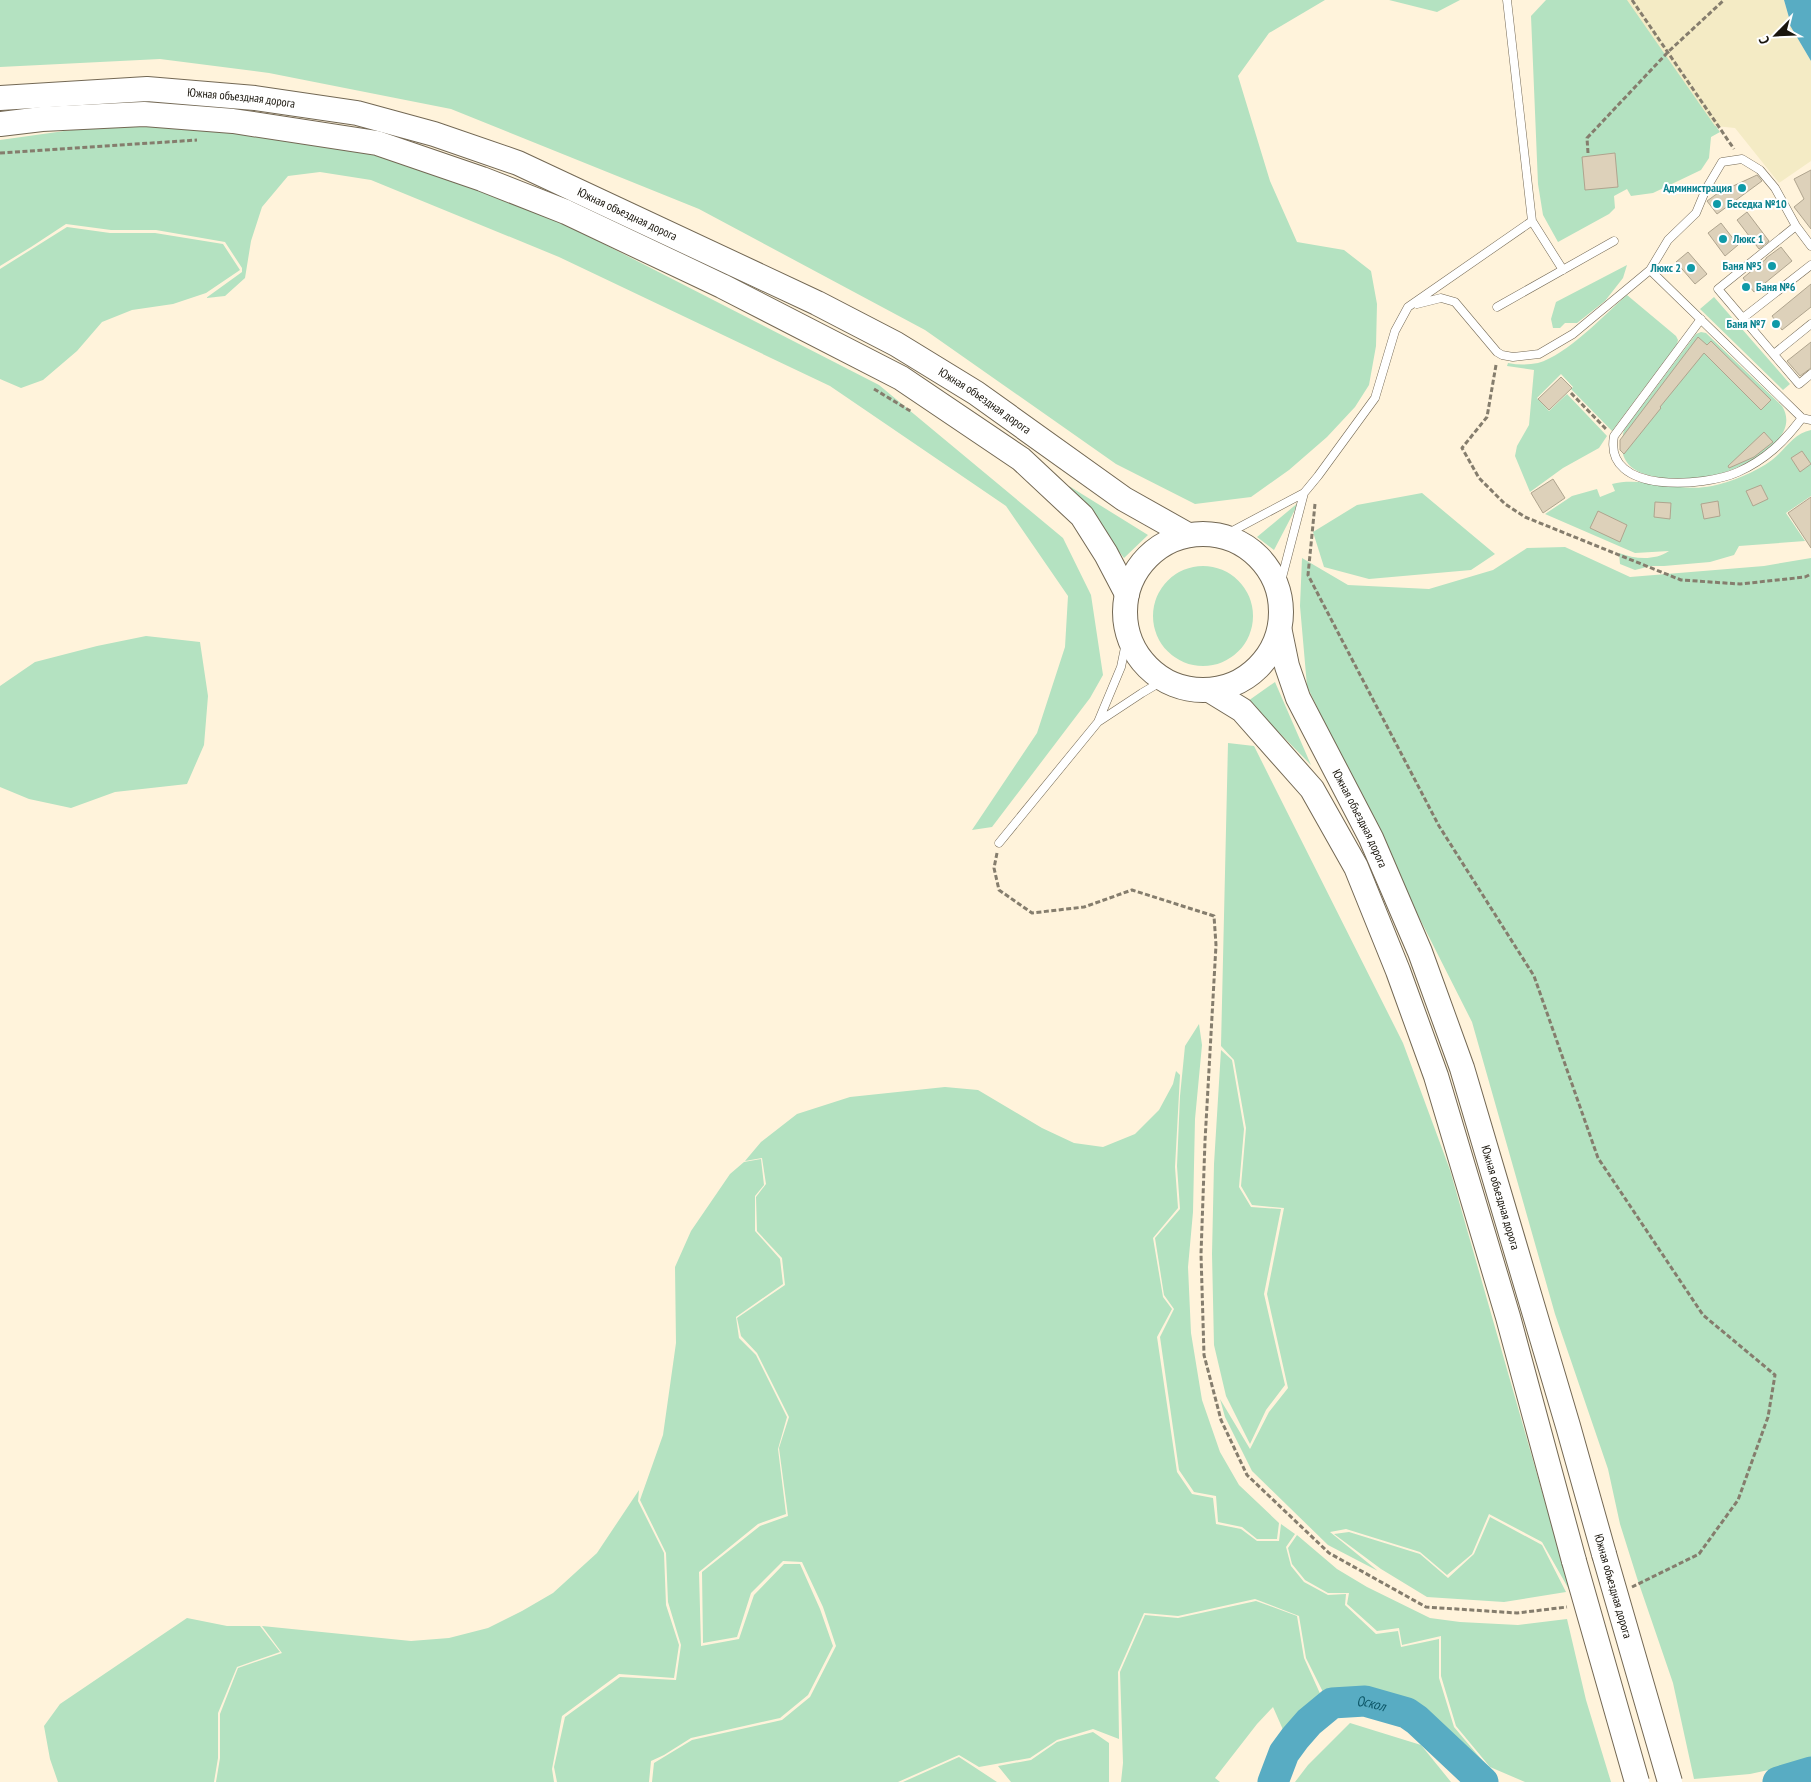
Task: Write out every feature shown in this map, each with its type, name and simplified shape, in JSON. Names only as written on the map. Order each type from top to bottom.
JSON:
[{"type":"main road","name":"Южная объездная дорога","points":[[0,98],[147,89],[255,98],[357,113],[434,134],[518,163],[816,303],[896,344],[976,393],[1124,499],[1188,535]]},
{"type":"main road","name":"Южная объездная дорога","points":[[0,124],[42,119],[144,114],[233,121],[377,143],[482,179],[566,212],[722,286],[901,378],[1021,459],[1082,516],[1106,554],[1127,594]]},
{"type":"main road","points":[[1188,535],[1223,536],[1242,543],[1258,555],[1270,571],[1279,589],[1280,632],[1270,654],[1255,672],[1234,685],[1211,691],[1187,689],[1164,680],[1148,668],[1136,652],[1128,633],[1125,614],[1127,594],[1136,573],[1149,556],[1167,542],[1188,535]]},
{"type":"main road","name":"Южная объездная дорога","points":[[1280,632],[1287,666],[1298,698],[1371,838],[1420,952],[1462,1068],[1568,1426],[1670,1782]]},
{"type":"main road","name":"Южная объездная дорога","points":[[1211,691],[1242,710],[1312,789],[1356,867],[1398,971],[1436,1076],[1508,1317],[1574,1561],[1637,1782]]},
{"type":"main road","points":[[1539,1433],[1568,1426]]},
{"type":"lane","points":[[1507,0],[1532,221],[1563,270]]},
{"type":"lane","points":[[1408,307],[1441,298],[1455,302],[1497,352],[1513,357],[1539,354],[1573,334],[1650,270],[1668,240],[1696,213],[1706,189],[1722,162],[1742,159],[1760,170],[1775,188],[1796,226],[1811,246]]},
{"type":"lane","points":[[1223,536],[1304,493],[1318,476],[1375,398],[1395,331],[1408,307],[1532,221]]},
{"type":"lane","points":[[1796,226],[1718,289],[1799,384],[1811,374]]},
{"type":"lane","points":[[1497,306],[1614,240]]},
{"type":"lane","points":[[1743,318],[1811,265]]},
{"type":"lane","points":[[1650,270],[1802,418],[1811,420]]},
{"type":"lane","points":[[1701,319],[1614,436],[1613,451],[1616,460],[1626,472],[1655,480],[1681,482],[1709,481],[1736,472],[1765,457],[1789,436],[1802,418]]},
{"type":"lane","points":[[1774,354],[1811,324]]},
{"type":"lane","points":[[1279,589],[1304,493]]},
{"type":"lane","points":[[999,842],[1098,722],[1121,667],[1128,633]]},
{"type":"lane","points":[[1098,722],[1164,680]]},
{"type":"path","points":[[1632,0],[1742,159]]},
{"type":"path","points":[[1588,154],[1587,138],[1668,52],[1724,0]]},
{"type":"path","points":[[0,153],[199,140]]},
{"type":"path","points":[[1497,352],[1487,417],[1462,448],[1478,478],[1505,504],[1525,516],[1681,580],[1740,584],[1805,577],[1811,574]]},
{"type":"path","points":[[871,387],[914,413]]},
{"type":"path","points":[[1571,393],[1614,436]]},
{"type":"path","points":[[1318,476],[1308,575],[1438,826],[1534,976],[1598,1158],[1703,1315],[1775,1375],[1768,1417],[1738,1500],[1699,1554],[1628,1589]]},
{"type":"path","points":[[999,842],[994,868],[999,890],[1032,913],[1084,907],[1132,890],[1214,916],[1216,945],[1201,1254],[1204,1355],[1221,1420],[1247,1475],[1329,1553],[1426,1607],[1517,1613],[1574,1606]]},
{"type":"green space","points":[[0,0],[1325,0],[1269,33],[1238,76],[1270,181],[1297,242],[1344,250],[1371,271],[1377,304],[1376,346],[1369,385],[1355,407],[1327,437],[1289,470],[1251,497],[1195,504],[1116,464],[925,330],[699,209],[451,109],[269,73],[160,59],[0,67]]},
{"type":"green space","points":[[1389,0],[1460,0],[1437,12]]},
{"type":"green space","points":[[1546,0],[1629,0],[1720,132],[1711,137],[1709,158],[1701,170],[1653,193],[1631,196],[1627,189],[1614,196],[1615,208],[1609,214],[1558,242],[1543,215],[1538,184],[1531,16]]},
{"type":"green space","points":[[143,120],[336,142],[524,203],[879,385],[1063,538],[1091,595],[1103,675],[1090,698],[992,827],[972,830],[1037,733],[1065,647],[1068,596],[1006,506],[830,386],[559,257],[371,180],[320,172],[288,176],[262,207],[251,241],[245,278],[225,296],[206,298],[242,272],[242,268],[225,242],[156,230],[111,230],[66,224],[0,266],[0,140]]},
{"type":"green space","points":[[67,227],[110,233],[155,233],[223,244],[240,270],[206,293],[173,304],[132,310],[102,322],[77,351],[43,380],[21,388],[0,379],[0,269]]},
{"type":"green space","points":[[1627,265],[1623,278],[1605,301],[1577,323],[1565,323],[1560,328],[1553,328],[1551,319],[1556,302]]},
{"type":"green space","points":[[1627,295],[1676,336],[1677,344],[1612,431],[1571,389],[1573,387],[1561,374],[1537,398],[1549,411],[1567,394],[1607,436],[1599,448],[1563,468],[1530,492],[1515,456],[1517,446],[1529,425],[1534,370],[1507,366],[1508,363],[1530,364],[1549,359],[1573,343]]},
{"type":"green space","points":[[1714,297],[1790,384],[1783,390],[1700,309]]},
{"type":"green space","points":[[1706,333],[1782,406],[1786,419],[1784,431],[1776,442],[1764,452],[1736,468],[1722,473],[1688,479],[1665,478],[1645,474],[1630,466],[1625,459],[1622,451],[1624,430],[1696,334]]},
{"type":"green space","points":[[1811,430],[1811,496],[1786,513],[1805,541],[1739,546],[1734,555],[1710,562],[1651,566],[1635,570],[1620,564],[1619,553],[1631,557],[1651,558],[1669,551],[1635,553],[1545,514],[1572,496],[1597,489],[1600,497],[1615,491],[1612,484],[1636,482],[1699,488],[1727,482],[1766,464],[1795,438]]},
{"type":"green space","points":[[1069,486],[1148,535],[1124,558]]},
{"type":"green space","points":[[1422,493],[1495,554],[1471,570],[1369,579],[1324,567],[1313,532],[1357,505]]},
{"type":"green space","points":[[1299,502],[1274,550],[1257,537]]},
{"type":"green space","points":[[1565,547],[1630,577],[1764,566],[1811,558],[1811,1761],[1750,1774],[1694,1779],[1673,1683],[1620,1524],[1608,1469],[1555,1314],[1472,1022],[1384,848],[1307,686],[1300,606],[1302,558],[1348,585],[1429,589],[1493,570],[1527,548]]},
{"type":"green space","points":[[1203,566],[1222,569],[1239,580],[1250,597],[1253,616],[1250,635],[1239,652],[1222,663],[1203,666],[1184,663],[1167,652],[1156,635],[1153,616],[1156,597],[1167,580],[1184,569]]},
{"type":"green space","points":[[146,636],[200,642],[208,696],[204,745],[187,784],[115,792],[71,808],[29,799],[0,787],[0,686],[35,662]]},
{"type":"green space","points":[[1275,682],[1311,765],[1248,701]]},
{"type":"green space","points":[[1228,743],[1254,746],[1403,1043],[1450,1170],[1571,1593],[1542,1542],[1489,1514],[1472,1554],[1447,1575],[1420,1552],[1346,1529],[1330,1532],[1378,1571],[1328,1545],[1252,1471],[1225,1417],[1220,1399],[1250,1449],[1269,1412],[1288,1388],[1267,1294],[1284,1208],[1252,1205],[1241,1186],[1246,1128],[1234,1060],[1221,1046]]},
{"type":"green space","points":[[1199,1024],[1202,1045],[1195,1119],[1193,1212],[1188,1267],[1191,1333],[1202,1400],[1220,1452],[1239,1485],[1279,1523],[1277,1539],[1257,1539],[1242,1527],[1218,1522],[1216,1496],[1194,1492],[1179,1470],[1160,1337],[1174,1309],[1164,1295],[1155,1238],[1180,1209],[1177,1166],[1180,1096],[1185,1046]]},
{"type":"green space","points":[[1221,1050],[1232,1060],[1244,1129],[1239,1187],[1251,1207],[1281,1209],[1264,1294],[1285,1385],[1266,1410],[1250,1444],[1226,1396],[1214,1345],[1212,1254],[1214,1164]]},
{"type":"green space","points":[[1176,1071],[1180,1075],[1175,1167],[1178,1208],[1153,1238],[1163,1297],[1172,1309],[1157,1337],[1177,1472],[1192,1494],[1213,1498],[1216,1524],[1241,1529],[1257,1541],[1279,1541],[1281,1524],[1295,1534],[1286,1547],[1291,1566],[1304,1582],[1328,1595],[1346,1594],[1345,1605],[1376,1634],[1398,1631],[1401,1647],[1439,1639],[1439,1678],[1454,1727],[1487,1766],[1424,1711],[1409,1702],[1364,1693],[1326,1698],[1306,1658],[1299,1616],[1255,1599],[1178,1616],[1144,1613],[1118,1672],[1119,1739],[1093,1729],[1057,1740],[1030,1758],[979,1767],[959,1755],[898,1782],[652,1782],[654,1763],[692,1740],[782,1720],[810,1697],[836,1646],[823,1607],[802,1562],[783,1561],[751,1593],[737,1637],[703,1643],[702,1572],[760,1526],[788,1516],[779,1448],[789,1417],[757,1353],[741,1336],[737,1318],[785,1285],[782,1258],[757,1231],[756,1197],[766,1184],[762,1158],[745,1161],[761,1142],[797,1114],[850,1097],[945,1087],[978,1090],[1042,1128],[1074,1143],[1103,1147],[1135,1134],[1159,1110],[1173,1084]]},
{"type":"green space","points":[[761,1159],[764,1185],[755,1196],[755,1231],[780,1259],[783,1284],[736,1317],[739,1338],[756,1355],[787,1417],[778,1449],[786,1514],[758,1524],[699,1572],[701,1646],[739,1639],[754,1595],[784,1564],[800,1564],[820,1609],[833,1646],[808,1695],[780,1718],[691,1738],[651,1761],[649,1782],[557,1782],[554,1767],[565,1717],[620,1677],[676,1680],[681,1645],[668,1602],[666,1553],[640,1500],[663,1435],[676,1343],[675,1267],[691,1231],[730,1174],[744,1162]]},
{"type":"green space","points":[[639,1490],[638,1501],[664,1553],[666,1605],[679,1645],[674,1678],[619,1674],[562,1716],[552,1769],[554,1782],[216,1782],[220,1758],[220,1714],[238,1668],[282,1653],[262,1626],[411,1641],[449,1638],[488,1628],[553,1593],[597,1553]]},
{"type":"green space","points":[[1490,1517],[1542,1545],[1566,1592],[1504,1602],[1427,1597],[1381,1569],[1334,1534],[1349,1532],[1420,1554],[1448,1578],[1474,1554]]},
{"type":"green space","points":[[1297,1535],[1337,1569],[1367,1587],[1430,1618],[1460,1622],[1518,1625],[1567,1619],[1586,1700],[1611,1782],[1525,1782],[1490,1767],[1456,1726],[1441,1676],[1441,1636],[1402,1645],[1399,1628],[1377,1631],[1347,1604],[1349,1593],[1328,1593],[1305,1580],[1292,1564],[1288,1548]]},
{"type":"green space","points":[[1256,1601],[1297,1616],[1304,1658],[1327,1709],[1313,1714],[1288,1741],[1273,1707],[1257,1724],[1215,1778],[1220,1782],[1121,1782],[1123,1763],[1120,1672],[1145,1615],[1178,1618]]},
{"type":"green space","points":[[187,1618],[227,1626],[260,1626],[280,1652],[237,1667],[218,1713],[218,1758],[214,1782],[58,1782],[50,1759],[44,1726],[60,1704]]},
{"type":"green space","points":[[1350,1723],[1421,1745],[1451,1782],[1295,1782],[1308,1765]]},
{"type":"green space","points":[[1093,1732],[1109,1743],[1109,1782],[1011,1782],[998,1766],[1031,1760],[1057,1742]]},
{"type":"green space","points":[[959,1757],[997,1782],[903,1782]]},
{"type":"sand","points":[[1627,0],[1784,0],[1790,21],[1788,22],[1811,61],[1811,161],[1779,183],[1735,128],[1715,126]]},
{"type":"water","points":[[1784,0],[1811,0],[1811,61],[1788,22],[1790,21]]},
{"type":"building","points":[[1615,153],[1618,187],[1585,190],[1582,157]]},
{"type":"building","points":[[1811,170],[1811,229],[1794,207],[1804,199],[1794,179]]},
{"type":"building","points":[[1757,175],[1762,181],[1717,214],[1707,201],[1718,193]]},
{"type":"building","points":[[1747,212],[1769,241],[1759,249],[1737,220]]},
{"type":"building","name":"Люкс 1","points":[[1721,223],[1738,245],[1725,256],[1708,233]]},
{"type":"building","name":"Баня №5","points":[[1781,247],[1792,261],[1754,292],[1743,278]]},
{"type":"building","name":"Люкс 2","points":[[1688,252],[1707,274],[1695,284],[1676,262]]},
{"type":"building","points":[[1811,284],[1811,307],[1782,330],[1772,316]]},
{"type":"building","points":[[1698,337],[1707,345],[1711,341],[1771,400],[1761,410],[1704,353],[1624,454],[1620,450],[1620,440]]},
{"type":"building","points":[[1811,342],[1811,368],[1800,376],[1787,361]]},
{"type":"building","points":[[1561,377],[1572,388],[1549,410],[1538,399]]},
{"type":"building","points":[[1764,432],[1773,442],[1754,457],[1729,468],[1728,466]]},
{"type":"building","points":[[1802,451],[1811,464],[1800,472],[1791,458]]},
{"type":"building","points":[[1553,479],[1565,498],[1543,513],[1531,493]]},
{"type":"building","points":[[1761,485],[1768,499],[1753,506],[1746,491]]},
{"type":"building","points":[[1811,497],[1811,548],[1788,513]]},
{"type":"building","points":[[1718,501],[1720,516],[1704,519],[1701,504]]},
{"type":"building","points":[[1655,502],[1671,503],[1670,519],[1654,517]]},
{"type":"building","points":[[1598,511],[1627,525],[1620,542],[1590,528]]},
{"type":"waterway","name":"Оскол","points":[[1273,1782],[1284,1753],[1309,1722],[1332,1703],[1365,1701],[1407,1713],[1417,1720],[1483,1782]]},
{"type":"waterway","name":"Оскол","points":[[1778,1782],[1811,1772]]},
{"type":"place","name":"Администрация","points":[[1742,188]]},
{"type":"place","name":"Беседка №10","points":[[1717,204]]},
{"type":"place","name":"Люкс 1","points":[[1723,239]]},
{"type":"place","name":"Баня №5","points":[[1772,266]]},
{"type":"place","name":"Люкс 2","points":[[1691,268]]},
{"type":"place","name":"Баня №6","points":[[1746,287]]},
{"type":"place","name":"Баня №7","points":[[1776,324]]}]
